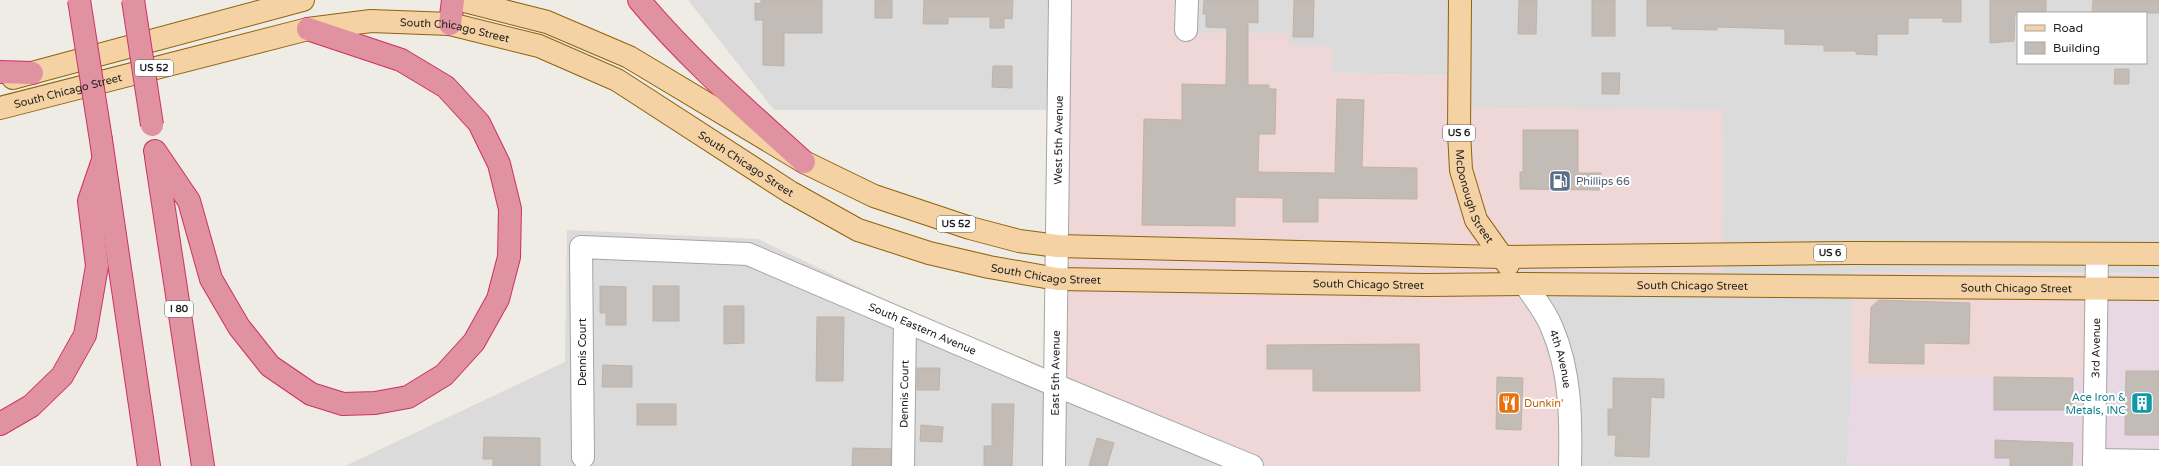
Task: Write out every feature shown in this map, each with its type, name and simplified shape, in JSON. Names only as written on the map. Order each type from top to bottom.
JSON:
[{"type":"highway","points":[[79,0],[149,466]]},
{"type":"highway","name":"I 80","points":[[133,0],[203,466]]},
{"type":"highway","points":[[450,24],[453,0]]},
{"type":"highway","points":[[639,0],[653,18],[716,82],[804,162]]},
{"type":"highway","points":[[155,151],[189,201],[211,279],[239,327],[270,366],[311,394],[343,404],[375,403],[408,397],[444,375],[474,342],[498,299],[509,256],[510,209],[499,164],[479,123],[446,87],[401,60],[308,29]]},
{"type":"highway","points":[[0,72],[32,72]]},
{"type":"highway","points":[[0,424],[31,406],[62,376],[85,335],[97,266],[89,201],[102,150]]},
{"type":"main road","name":"US 52","points":[[0,82],[32,72],[303,0]]},
{"type":"main road","name":"US 52","points":[[460,0],[547,22],[629,57],[804,162],[874,196],[970,228],[1019,241],[1057,246],[1501,257]]},
{"type":"main road","name":"McDonough Street","points":[[1460,0],[1458,132],[1461,170],[1476,220],[1501,257],[1525,284]]},
{"type":"main road","name":"South Chicago Street","points":[[0,108],[308,29],[371,21],[450,24],[539,46],[616,80],[790,192],[858,230],[929,253],[989,268],[1057,279],[1426,285],[1525,284],[2159,289]]},
{"type":"main road","name":"US 6","points":[[1501,257],[1849,253],[2159,254]]},
{"type":"street","name":"West 5th Avenue","points":[[1057,279],[1060,0]]},
{"type":"street","points":[[1186,30],[1187,0]]},
{"type":"street","name":"South Eastern Avenue","points":[[581,247],[748,254],[1055,385],[1252,466]]},
{"type":"street","name":"Dennis Court","points":[[581,247],[583,457]]},
{"type":"street","name":"3rd Avenue","points":[[2094,463],[2098,254]]},
{"type":"street","name":"East 5th Avenue","points":[[1054,466],[1057,279]]},
{"type":"street","name":"4th Avenue","points":[[1525,284],[1552,326],[1565,366],[1570,417],[1570,466]]},
{"type":"street","name":"Dennis Court","points":[[903,466],[905,321]]},
{"type":"street","points":[[2094,463],[2159,461]]},
{"type":"shaded area","points":[[688,0],[1063,0],[1062,110],[774,110]]},
{"type":"shaded area","points":[[1063,0],[1183,0],[1183,33],[1289,33],[1288,45],[1333,47],[1332,73],[1462,76],[1462,108],[1723,110],[1722,272],[1518,271],[1555,325],[1574,466],[1266,466],[1060,383]]},
{"type":"shaded area","points":[[1183,0],[2159,0],[2159,273],[1853,272],[1852,377],[1847,466],[1574,466],[1555,325],[1518,270],[1722,272],[1723,110],[1462,108],[1462,76],[1332,73],[1288,45],[1288,33],[1183,33]]},
{"type":"shaded area","points":[[567,230],[758,239],[1060,383],[1266,466],[345,466],[565,362]]},
{"type":"shaded area","points":[[1853,271],[2093,274],[2093,379],[1852,377]]},
{"type":"shaded area","points":[[2159,273],[2159,466],[1847,466],[1852,377],[2093,379],[2093,274]]},
{"type":"building","points":[[761,0],[822,0],[822,33],[784,33],[784,66],[763,65],[763,20],[755,20],[755,3],[761,4]]},
{"type":"building","points":[[875,0],[892,0],[892,18],[875,18]]},
{"type":"building","points":[[924,0],[1013,0],[1012,19],[1004,18],[1004,28],[990,28],[990,17],[948,17],[948,24],[923,24]]},
{"type":"building","points":[[1204,0],[1258,0],[1258,23],[1248,22],[1248,85],[1269,85],[1269,89],[1276,89],[1275,134],[1259,134],[1258,172],[1335,173],[1337,99],[1364,100],[1362,167],[1417,168],[1417,199],[1318,198],[1318,222],[1283,222],[1283,198],[1235,197],[1235,226],[1142,225],[1144,119],[1182,120],[1182,84],[1226,85],[1227,28],[1206,27],[1206,14],[1203,14]]},
{"type":"building","points":[[1294,0],[1314,0],[1313,37],[1293,37]]},
{"type":"building","points":[[1519,0],[1537,0],[1536,34],[1518,34]]},
{"type":"building","points":[[1592,0],[1615,0],[1615,36],[1592,36]]},
{"type":"building","points":[[1647,0],[1961,0],[1961,22],[1943,22],[1943,18],[1908,18],[1908,34],[1877,34],[1877,55],[1856,54],[1856,51],[1824,51],[1824,45],[1785,44],[1785,29],[1717,27],[1717,30],[1672,29],[1672,26],[1647,26]]},
{"type":"building","points":[[1990,0],[2046,0],[2046,12],[2015,13],[2014,41],[1990,43]]},
{"type":"building","points":[[2093,0],[2159,0],[2159,13],[2092,12]]},
{"type":"building","points":[[993,66],[1012,66],[1012,88],[992,87]]},
{"type":"building","points":[[2115,69],[2129,69],[2129,84],[2114,84]]},
{"type":"building","points":[[1602,73],[1620,73],[1619,94],[1602,94]]},
{"type":"building","points":[[1523,130],[1578,130],[1578,173],[1601,173],[1600,190],[1520,189],[1520,172],[1523,172]]},
{"type":"building","points":[[600,286],[626,287],[626,325],[606,325],[606,313],[600,313]]},
{"type":"building","points":[[653,286],[679,286],[679,321],[653,321]]},
{"type":"building","points":[[1879,300],[1970,303],[1969,344],[1924,343],[1924,364],[1869,363],[1871,307]]},
{"type":"building","points":[[724,306],[744,306],[744,343],[724,344]]},
{"type":"building","points":[[817,317],[844,317],[843,381],[816,381]]},
{"type":"building","points":[[1419,344],[1420,391],[1313,391],[1313,369],[1267,369],[1267,345]]},
{"type":"building","points":[[603,365],[632,366],[632,387],[602,387]]},
{"type":"building","points":[[917,368],[940,368],[939,390],[917,390]]},
{"type":"building","name":"Ace Iron & Metals, INC","points":[[2126,371],[2159,371],[2159,435],[2125,435]]},
{"type":"building","name":"Dunkin'","points":[[1497,377],[1523,378],[1521,430],[1496,429]]},
{"type":"building","points":[[1994,377],[2073,378],[2073,410],[1994,410]]},
{"type":"building","points":[[1613,378],[1664,379],[1664,398],[1651,397],[1649,457],[1615,456],[1616,435],[1608,435],[1608,409],[1613,409]]},
{"type":"building","points":[[637,404],[676,404],[676,425],[637,425]]},
{"type":"building","points":[[992,404],[1014,404],[1012,466],[984,466],[984,446],[992,446]]},
{"type":"building","points":[[921,425],[943,427],[942,442],[920,441]]},
{"type":"building","points":[[484,437],[540,438],[540,466],[493,466],[493,459],[483,459]]},
{"type":"building","points":[[1097,438],[1114,443],[1107,466],[1089,466]]},
{"type":"building","points":[[1995,440],[2073,443],[2072,466],[2010,466],[2010,458],[1995,458]]},
{"type":"building","points":[[853,448],[891,449],[891,466],[852,466]]},
{"type":"place","name":"Phillips 66","points":[[1560,181]]},
{"type":"place","name":"Dunkin'","points":[[1509,403]]},
{"type":"place","name":"Ace Iron & Metals, INC","points":[[2142,403]]}]
